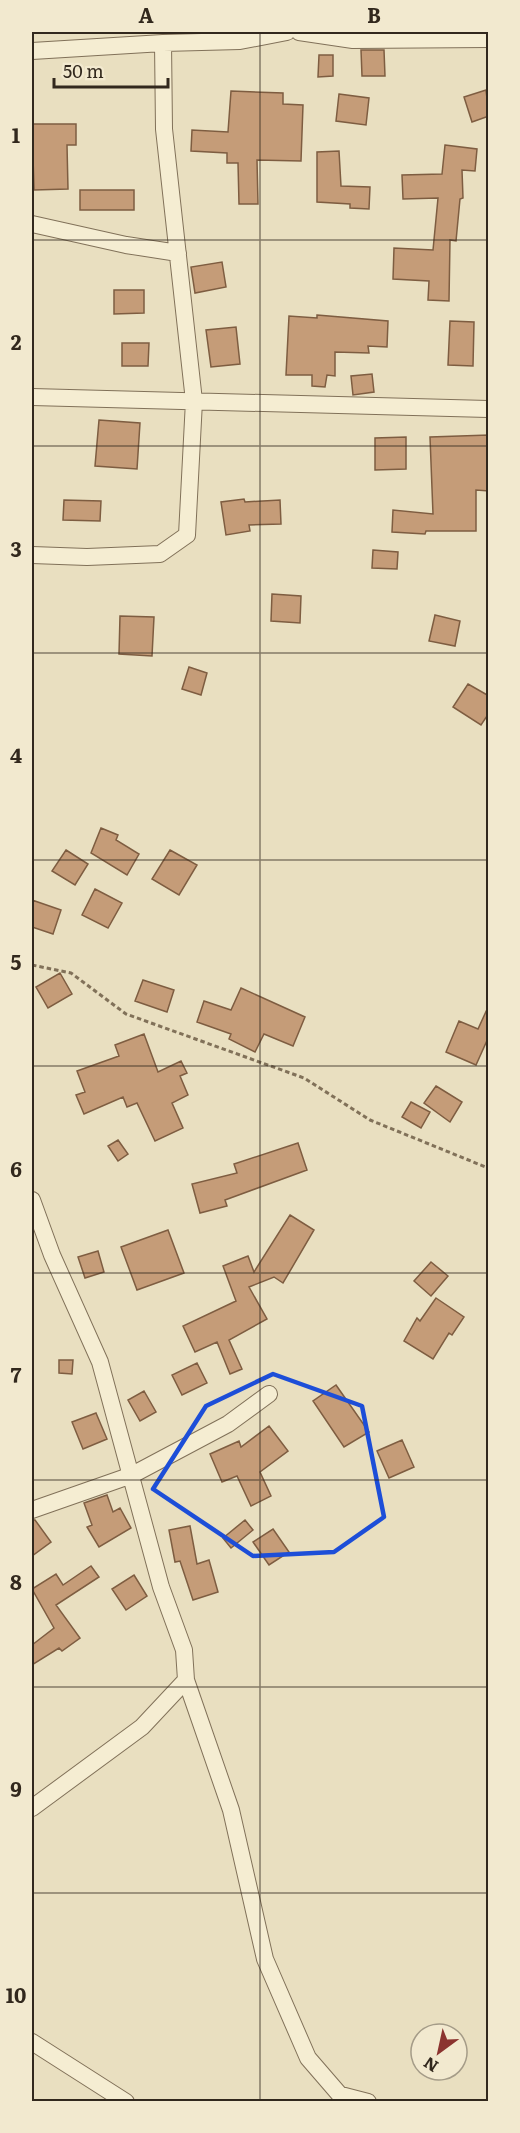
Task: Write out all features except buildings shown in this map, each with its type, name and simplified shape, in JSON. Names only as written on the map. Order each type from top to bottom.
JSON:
[{"type":"street","points":[[32,51],[286,32]]},
{"type":"street","points":[[299,32],[353,40],[489,39]]},
{"type":"street","points":[[32,555],[87,557],[160,554],[187,535],[194,401],[164,129],[163,43]]},
{"type":"street","points":[[32,224],[126,245],[178,253]]},
{"type":"street","points":[[32,397],[489,409]]},
{"type":"street","points":[[32,1200],[52,1256],[100,1362],[161,1587],[184,1650],[186,1680],[231,1810],[265,1959],[308,2058],[344,2098],[368,2102]]},
{"type":"street","points":[[32,1510],[132,1475],[228,1424],[269,1394]]},
{"type":"street","points":[[32,1808],[142,1727],[186,1680]]},
{"type":"street","points":[[32,2042],[126,2102]]},
{"type":"path","points":[[32,965],[71,973],[126,1014],[304,1078],[370,1120],[489,1168]]},
{"type":"highlighted area","points":[[273,1374],[362,1406],[384,1517],[334,1552],[253,1556],[153,1489],[206,1406]]}]
